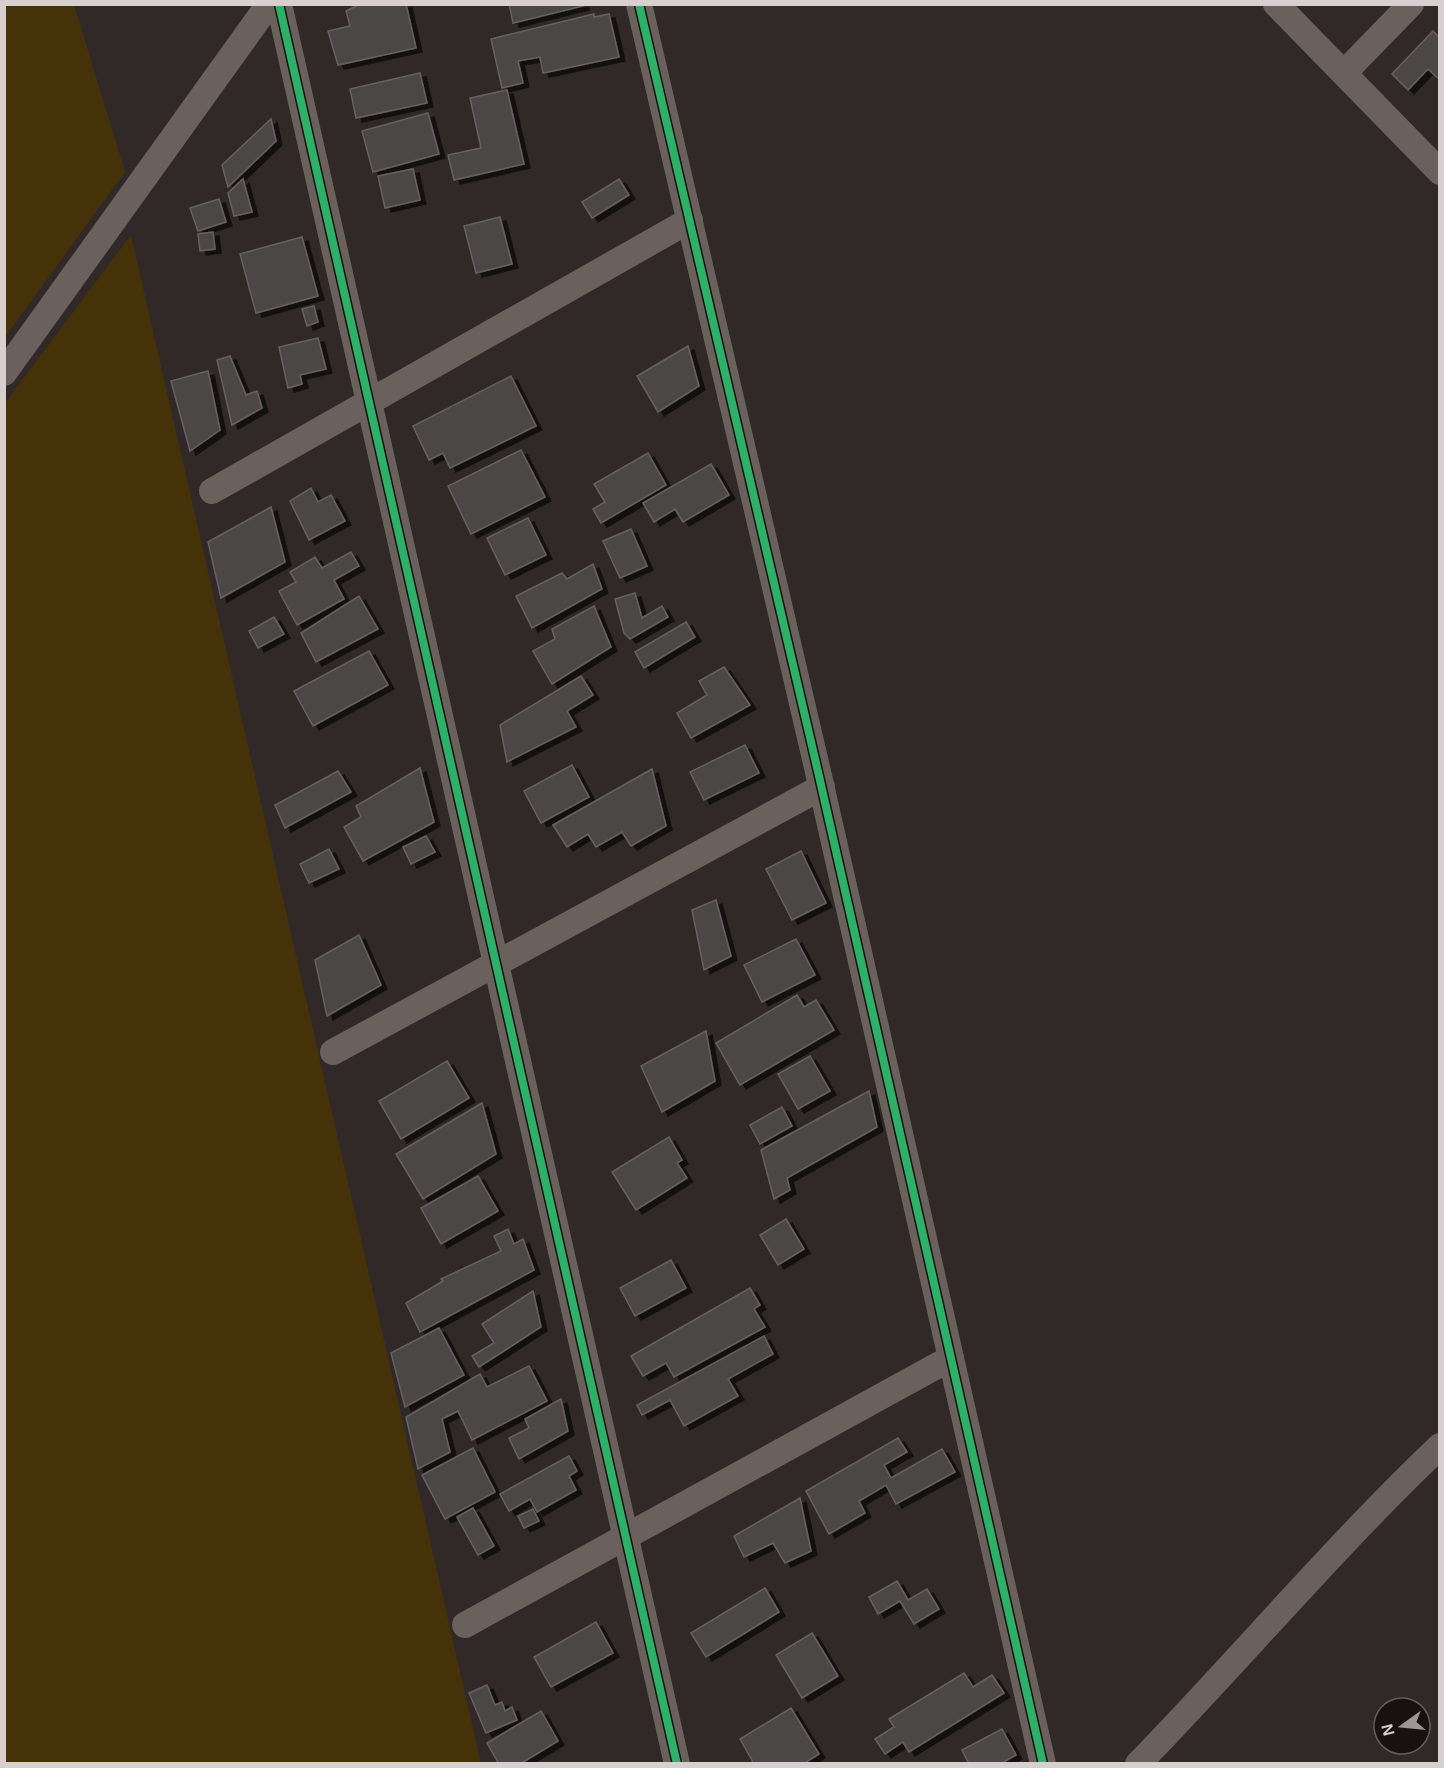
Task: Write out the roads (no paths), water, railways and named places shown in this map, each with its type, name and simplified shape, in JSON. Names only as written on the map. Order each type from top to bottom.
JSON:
[{"type":"street","points":[[4,373],[269,4]]},
{"type":"street","points":[[279,4],[677,1764]]},
{"type":"street","points":[[639,4],[822,787],[1043,1764]]},
{"type":"street","points":[[1276,4],[1440,172]]},
{"type":"street","points":[[1344,73],[1411,4]]},
{"type":"street","points":[[212,491],[690,220]]},
{"type":"street","points":[[333,1053],[822,787]]},
{"type":"street","points":[[465,1625],[951,1358]]},
{"type":"street","points":[[1138,1764],[1209,1692],[1379,1504],[1440,1446]]}]
